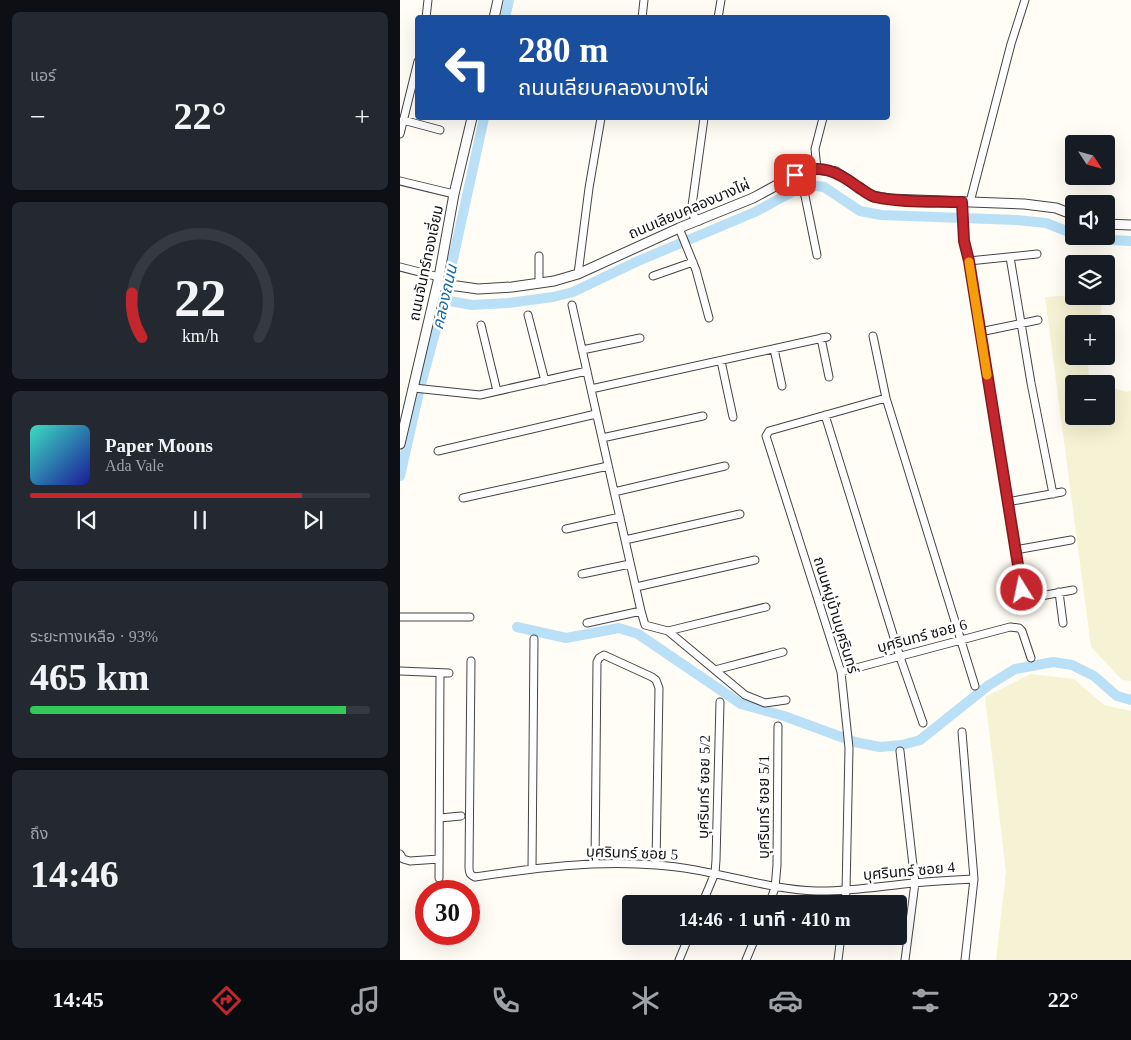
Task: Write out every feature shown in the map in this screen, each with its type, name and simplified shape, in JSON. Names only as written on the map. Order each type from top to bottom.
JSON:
[{"type":"street","points":[[426,15],[428,0]]},
{"type":"street","points":[[495,15],[498,0]]},
{"type":"street","points":[[642,15],[644,0]]},
{"type":"street","points":[[718,15],[721,0]]},
{"type":"street","points":[[1025,0],[965,205],[963,230],[1022,590],[1026,597],[1030,598],[1073,590]]},
{"type":"street","points":[[400,134],[415,73]]},
{"type":"street","points":[[404,120],[440,130]]},
{"type":"street","name":"ถนนจันทร์ทองเอี่ยม","points":[[400,444],[440,283],[454,194],[472,120]]},
{"type":"street","points":[[578,274],[589,188],[601,120]]},
{"type":"street","points":[[698,221],[690,213],[704,120]]},
{"type":"street","points":[[816,169],[815,149],[822,120]]},
{"type":"street","name":"ถนนเลียบคลองบางไผ่","points":[[440,283],[478,289],[539,284],[578,274],[681,233],[698,221],[797,178],[801,172],[816,169],[836,172],[872,196],[888,199],[965,205],[1024,204],[1065,211]]},
{"type":"street","points":[[797,178],[807,205],[817,255]]},
{"type":"street","points":[[400,182],[454,194]]},
{"type":"street","points":[[1115,225],[1131,226]]},
{"type":"street","points":[[681,233],[709,318]]},
{"type":"street","points":[[969,261],[1037,254]]},
{"type":"street","points":[[538,256],[539,284]]},
{"type":"street","points":[[1010,257],[1052,494]]},
{"type":"street","points":[[653,276],[692,262]]},
{"type":"street","points":[[400,267],[440,283]]},
{"type":"street","points":[[572,305],[645,625],[668,631],[745,695],[765,703],[786,700]]},
{"type":"street","points":[[528,315],[545,380]]},
{"type":"street","points":[[980,332],[1038,320]]},
{"type":"street","points":[[481,325],[497,391]]},
{"type":"street","points":[[873,336],[886,398],[975,686]]},
{"type":"street","points":[[582,350],[640,338]]},
{"type":"street","points":[[591,389],[824,338],[829,377]]},
{"type":"street","points":[[774,349],[782,386]]},
{"type":"street","points":[[720,361],[733,417]]},
{"type":"street","points":[[414,388],[480,395],[587,371]]},
{"type":"street","points":[[886,398],[825,415],[900,657],[923,723]]},
{"type":"street","points":[[438,451],[596,414]]},
{"type":"street","name":"ถนนหมู่บ้านบุศรินทร์","points":[[825,415],[770,431],[767,433],[766,438],[841,672],[849,748],[846,895]]},
{"type":"street","points":[[602,438],[703,416]]},
{"type":"street","points":[[463,498],[608,466]]},
{"type":"street","points":[[614,492],[725,466]]},
{"type":"street","points":[[1007,502],[1062,492]]},
{"type":"street","points":[[625,540],[740,514]]},
{"type":"street","points":[[566,529],[620,517]]},
{"type":"street","points":[[1015,550],[1071,540]]},
{"type":"street","points":[[636,587],[755,560]]},
{"type":"street","points":[[582,574],[630,564]]},
{"type":"street","points":[[1059,592],[1063,622]]},
{"type":"street","points":[[668,631],[766,607]]},
{"type":"street","points":[[587,623],[641,611]]},
{"type":"street","points":[[400,617],[470,617]]},
{"type":"street","name":"บุศรินทร์ ซอย 6","points":[[841,672],[1010,627],[1019,628],[1022,631],[1031,658]]},
{"type":"street","points":[[532,868],[534,639]]},
{"type":"street","points":[[715,670],[784,652]]},
{"type":"street","points":[[595,864],[597,662],[604,655],[652,676],[659,688],[656,864]]},
{"type":"street","name":"บุศรินทร์ ซอย 5","points":[[471,661],[470,874],[475,877],[532,868],[595,864],[656,864],[714,873],[776,888],[846,891]]},
{"type":"street","points":[[400,671],[449,673]]},
{"type":"street","points":[[439,878],[440,673]]},
{"type":"street","name":"บุศรินทร์ ซอย 5/2","points":[[705,895],[714,873],[716,860],[720,702]]},
{"type":"street","name":"บุศรินทร์ ซอย 5/1","points":[[776,888],[778,726]]},
{"type":"street","points":[[962,732],[974,879],[965,960]]},
{"type":"street","points":[[900,751],[915,883],[906,960]]},
{"type":"street","points":[[440,818],[461,816]]},
{"type":"street","points":[[400,854],[403,859],[410,861],[439,859]]},
{"type":"street","name":"บุศรินทร์ ซอย 4","points":[[846,891],[915,883],[974,879]]},
{"type":"street","points":[[773,895],[776,888]]},
{"type":"street","points":[[680,960],[686,945]]},
{"type":"street","points":[[746,960],[752,945]]},
{"type":"street","points":[[838,960],[840,945]]},
{"type":"shaded area","points":[[1065,296],[1065,305],[1101,305],[1101,315],[1065,315],[1065,365],[1088,365],[1089,375],[1065,375],[1065,425],[1115,425],[1115,389],[1127,392],[1131,390],[1131,681],[1122,680],[1091,647],[1045,297]]},
{"type":"shaded area","points":[[1031,674],[1074,679],[1104,705],[1131,711],[1131,960],[996,960],[1006,872],[985,697]]},
{"type":"waterway","name":"คลองถนน","points":[[506,15],[509,0]]},
{"type":"waterway","name":"คลองถนน","points":[[400,476],[420,388],[444,300],[484,120]]},
{"type":"waterway","points":[[444,300],[472,305],[508,303],[553,297],[573,292],[638,261],[755,212],[801,187],[811,185],[824,187],[860,211],[881,215],[1017,220],[1046,223],[1065,230]]},
{"type":"waterway","points":[[1115,240],[1131,241]]},
{"type":"waterway","points":[[517,627],[566,638],[619,628],[638,634],[741,704],[784,716],[855,742],[880,747],[902,745],[920,740],[989,685],[1015,669],[1053,662],[1072,665],[1094,676],[1117,696],[1131,700]]},
{"type":"slow traffic","points":[[969,262],[987,375]]},
{"type":"route","points":[[795,175],[816,169],[836,172],[872,196],[888,199],[962,202],[964,241],[969,261],[1022,590]]}]
